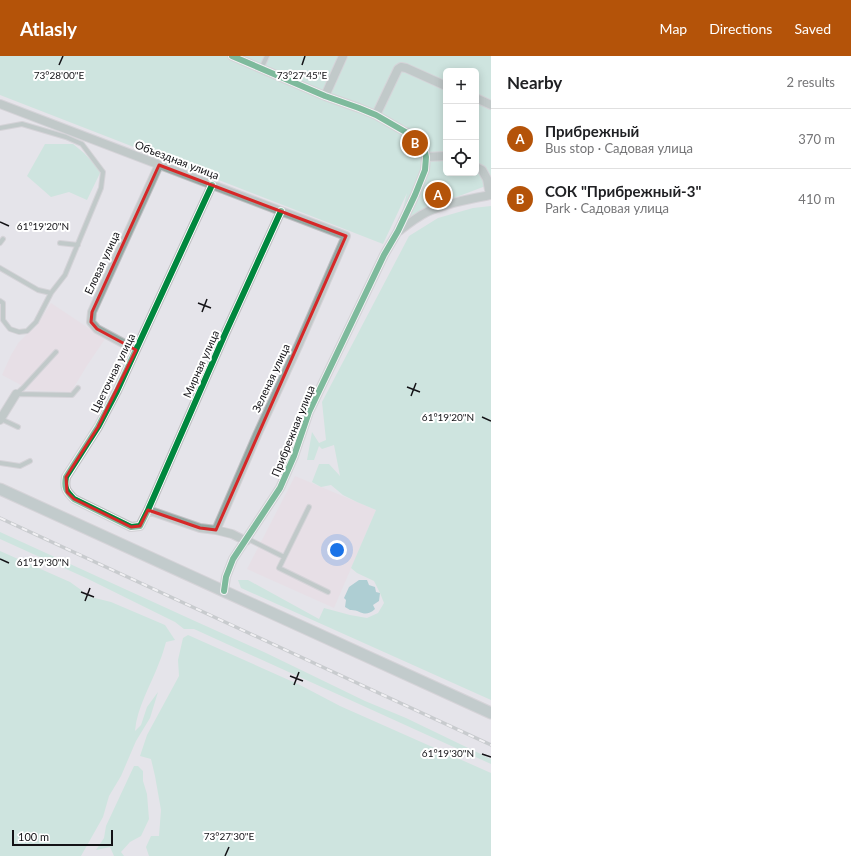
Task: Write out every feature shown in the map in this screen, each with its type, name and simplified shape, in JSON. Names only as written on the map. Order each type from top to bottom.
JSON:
[{"type":"street","points":[[232,56],[325,96],[359,108],[409,134],[416,140],[425,152],[426,163],[415,195],[398,232]]},
{"type":"street","points":[[325,96],[343,56]]},
{"type":"street","points":[[376,116],[398,69],[401,67],[443,85]]},
{"type":"street","points":[[479,99],[491,105]]},
{"type":"street","name":"Объездная улица","points":[[0,104],[346,236]]},
{"type":"street","points":[[426,157],[443,156]]},
{"type":"street","name":"Еловая улица","points":[[136,350],[97,329],[91,322],[92,312],[159,165]]},
{"type":"street","points":[[398,232],[426,212],[490,195],[487,179],[482,170],[479,168]]},
{"type":"street","name":"Цветочная улица","points":[[140,526],[131,527],[74,499],[67,492],[65,484],[66,477],[98,427],[136,350],[212,185]]},
{"type":"street","name":"Мирная улица","points":[[140,526],[281,211]]},
{"type":"street","name":"Прибрежная улица","points":[[224,591],[224,584],[233,559],[280,488],[294,456],[309,412],[384,255],[398,232]]},
{"type":"street","name":"Зеленая улица","points":[[216,530],[346,236]]},
{"type":"street","points":[[0,419],[16,394]]},
{"type":"street","points":[[0,489],[491,713]]},
{"type":"street","points":[[148,510],[200,528],[232,534],[247,540]]},
{"type":"lane","points":[[261,69],[267,56]]},
{"type":"lane","points":[[0,128],[22,124],[66,137],[82,144],[103,172],[101,188],[65,275],[51,293],[36,322],[27,331],[19,332],[10,329],[3,320],[3,303],[0,301]]},
{"type":"lane","points":[[0,243],[3,239]]},
{"type":"lane","points":[[60,243],[78,245]]},
{"type":"lane","points":[[0,268],[38,290],[51,293]]},
{"type":"lane","points":[[16,394],[56,352]]},
{"type":"lane","points":[[16,394],[72,394],[78,388]]},
{"type":"lane","points":[[0,419],[18,427]]},
{"type":"lane","points":[[0,463],[20,466],[30,461]]},
{"type":"lane","points":[[309,508],[279,568],[328,592]]},
{"type":"lane","points":[[247,540],[284,557]]},
{"type":"highlighted area","points":[[159,165],[346,236],[216,530],[200,528],[148,510],[140,526],[131,527],[74,499],[67,492],[66,477],[98,427],[136,350],[97,329],[91,322],[92,312]]},
{"type":"shaded area","points":[[51,303],[105,339],[71,392],[26,390],[19,384],[2,375],[19,342],[34,327],[35,328]]},
{"type":"shaded area","points":[[295,476],[376,510],[334,608],[247,569]]},
{"type":"green space","points":[[0,56],[491,56],[491,184],[430,207],[398,228],[407,193],[383,244],[0,95]]},
{"type":"green space","points":[[45,144],[73,144],[101,171],[87,200],[69,192],[51,197],[27,176]]},
{"type":"green space","points":[[491,206],[491,700],[241,588],[238,580],[248,580],[319,619],[324,608],[367,618],[378,613],[384,603],[374,581],[357,573],[351,568],[376,510],[343,495],[331,485],[321,487],[312,482],[319,464],[329,464],[340,476],[334,445],[322,449],[319,446],[314,460],[307,460],[312,432],[319,443],[326,440],[322,402],[409,236],[438,218],[473,208]]},
{"type":"green space","points":[[0,532],[266,653],[365,701],[406,718],[491,759],[491,764],[194,629],[184,629],[175,622],[86,578],[0,539]]},
{"type":"green space","points":[[0,551],[70,582],[91,597],[111,602],[165,625],[175,640],[166,642],[138,713],[135,731],[141,725],[147,707],[158,692],[150,718],[136,741],[121,776],[109,796],[103,817],[81,856],[0,856]]},
{"type":"green space","points":[[188,635],[300,685],[340,706],[491,773],[491,856],[149,856],[146,847],[151,836],[159,836],[161,810],[151,759],[140,756],[147,735],[179,676],[178,660],[183,638]]},
{"type":"green space","points":[[134,766],[138,766],[143,771],[143,781],[147,794],[149,819],[141,836],[130,842],[121,852],[124,856],[114,856],[110,847],[96,850],[104,838],[106,826]]},
{"type":"water","points":[[359,580],[367,580],[369,585],[375,587],[376,592],[380,593],[379,601],[373,605],[375,609],[368,613],[350,610],[345,607],[346,600],[344,598],[349,587]]},
{"type":"railway","points":[[0,518],[491,745]]},
{"type":"cycle path","points":[[224,591],[226,577],[233,559],[280,488],[294,456],[309,412],[384,255],[398,231],[415,195],[425,170],[426,157],[421,146],[409,134],[376,115],[325,96],[232,56]]},
{"type":"cycle path","points":[[212,185],[117,391],[98,427],[66,477],[66,489],[74,499],[131,527],[140,526],[148,510],[281,211]]},
{"type":"place","name":"СОК \"Прибрежный-3\"","points":[[415,143]]},
{"type":"place","name":"Прибрежный","points":[[438,195]]}]
